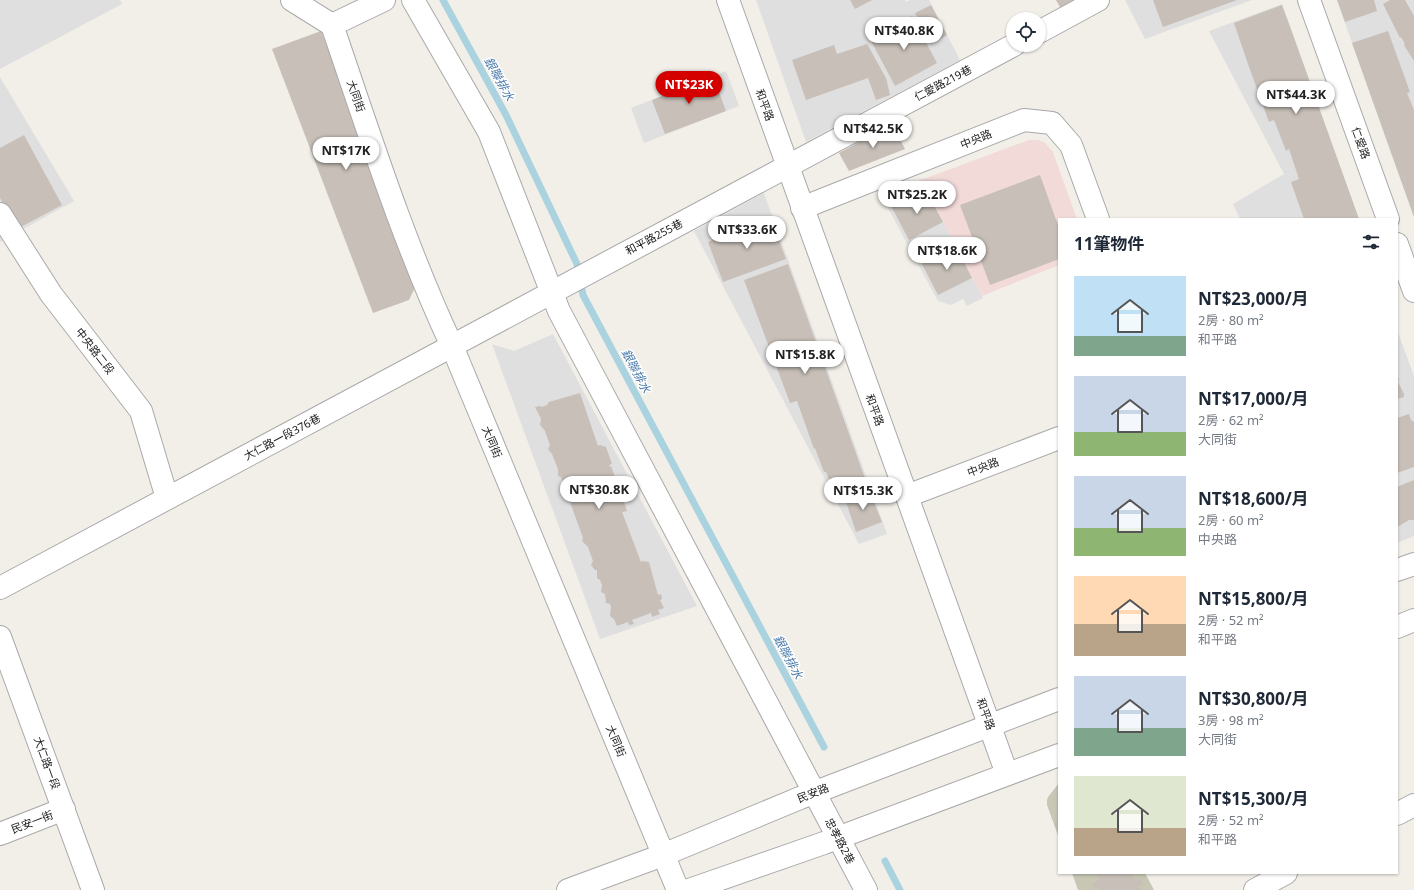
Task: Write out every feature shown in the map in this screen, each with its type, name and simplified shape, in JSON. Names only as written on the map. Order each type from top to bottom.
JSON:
[{"type":"street","points":[[292,0],[332,25],[384,0]]},
{"type":"street","points":[[413,0],[489,132],[558,289],[559,311],[814,793]]},
{"type":"street","name":"和平路","points":[[728,0],[1007,774]]},
{"type":"street","points":[[1046,28],[1098,0]]},
{"type":"street","name":"仁愛路","points":[[1309,0],[1388,218]]},
{"type":"street","name":"大同街","points":[[332,25],[382,170],[432,304],[452,346],[678,890]]},
{"type":"street","name":"仁愛路219巷","points":[[787,166],[1006,49]]},
{"type":"street","name":"中央路","points":[[802,208],[1024,120],[1052,123],[1071,145],[1098,218]]},
{"type":"street","name":"和平路255巷","points":[[558,289],[787,166]]},
{"type":"street","name":"中央路二段","points":[[0,214],[51,294],[141,411],[167,498]]},
{"type":"street","points":[[1398,247],[1413,286]]},
{"type":"street","name":"大仁路一段376巷","points":[[0,588],[558,289]]},
{"type":"street","name":"中央路","points":[[907,496],[1058,438]]},
{"type":"street","points":[[1398,570],[1414,564]]},
{"type":"street","points":[[1398,627],[1414,620]]},
{"type":"street","name":"大仁路一段","points":[[0,637],[93,890]]},
{"type":"street","name":"民安路","points":[[568,890],[663,855],[814,793],[1058,699]]},
{"type":"street","points":[[689,890],[838,838],[1058,755]]},
{"type":"street","name":"忠孝路2巷","points":[[814,793],[866,890]]},
{"type":"street","points":[[1398,813],[1414,804]]},
{"type":"street","name":"民安一街","points":[[0,834],[64,810]]},
{"type":"street","points":[[1255,890],[1284,874]]},
{"type":"shaded area","points":[[0,0],[120,0],[122,4],[0,69]]},
{"type":"shaded area","points":[[756,0],[905,0],[906,2],[910,0],[929,0],[960,60],[806,142]]},
{"type":"shaded area","points":[[1125,0],[1252,0],[1145,39]]},
{"type":"shaded area","points":[[1337,0],[1414,0],[1414,217],[1390,150]]},
{"type":"shaded area","points":[[1282,4],[1359,218],[1240,218],[1233,204],[1284,174],[1209,31]]},
{"type":"shaded area","points":[[726,71],[739,106],[644,143],[631,108]]},
{"type":"shaded area","points":[[0,77],[74,201],[0,242]]},
{"type":"shaded area","points":[[1029,140],[1038,140],[1045,143],[1053,152],[1077,218],[1058,218],[1058,265],[982,296],[921,180]]},
{"type":"shaded area","points":[[921,180],[983,298],[967,306],[963,299],[951,305],[938,301],[881,195]]},
{"type":"shaded area","points":[[764,193],[887,534],[859,544],[694,231]]},
{"type":"shaded area","points":[[1398,333],[1414,376],[1414,536],[1398,543]]},
{"type":"shaded area","points":[[553,334],[697,606],[600,639],[492,344],[514,351]]},
{"type":"shaded area","points":[[1058,784],[1058,835],[1047,805],[1048,797]]},
{"type":"shaded area","points":[[1072,874],[1146,874],[1154,890],[1078,890]]},
{"type":"building","points":[[850,0],[872,0],[855,9]]},
{"type":"building","points":[[1056,0],[1078,0],[1061,9]]},
{"type":"building","points":[[1153,0],[1237,0],[1163,27]]},
{"type":"building","points":[[1337,0],[1374,0],[1377,11],[1345,22]]},
{"type":"building","points":[[1390,0],[1405,0],[1414,16],[1414,61],[1401,37],[1400,38],[1383,4]]},
{"type":"building","points":[[931,5],[947,35],[931,44],[915,13]]},
{"type":"building","points":[[1282,5],[1359,218],[1304,218],[1291,182],[1299,179],[1289,149],[1286,151],[1274,120],[1269,122],[1234,23]]},
{"type":"building","points":[[912,16],[937,63],[895,86],[870,39]]},
{"type":"building","points":[[321,31],[417,283],[409,300],[373,313],[272,49]]},
{"type":"building","points":[[1388,31],[1410,92],[1407,93],[1414,110],[1414,217],[1352,43]]},
{"type":"building","points":[[867,44],[886,78],[890,95],[876,100],[868,78],[806,100],[792,60],[834,45],[837,54]]},
{"type":"building","points":[[713,76],[726,111],[665,134],[652,100]]},
{"type":"building","points":[[892,124],[905,149],[849,171],[839,153]]},
{"type":"building","points":[[24,135],[62,205],[17,229],[0,198],[0,148]]},
{"type":"building","points":[[1040,175],[1058,225],[1058,259],[990,285],[960,205]]},
{"type":"building","points":[[927,193],[943,222],[909,240],[891,206]]},
{"type":"building","points":[[771,219],[786,259],[723,282],[708,242]]},
{"type":"building","points":[[956,246],[972,278],[938,295],[922,264]]},
{"type":"building","points":[[788,264],[867,484],[835,496],[826,472],[824,472],[815,448],[814,449],[797,401],[790,403],[744,280]]},
{"type":"building","points":[[1398,382],[1404,394],[1404,397],[1398,399]]},
{"type":"building","points":[[580,393],[598,446],[600,445],[606,447],[612,464],[609,465],[610,467],[611,466],[627,511],[622,512],[641,562],[649,562],[658,595],[661,594],[662,599],[660,600],[664,608],[658,610],[660,614],[652,617],[651,613],[632,620],[634,624],[629,625],[628,622],[617,626],[614,619],[610,616],[610,604],[606,603],[605,594],[601,592],[602,585],[600,580],[597,578],[597,570],[595,570],[591,565],[593,561],[588,547],[582,541],[583,538],[570,502],[567,500],[567,495],[561,477],[558,476],[558,469],[552,454],[548,449],[550,445],[545,431],[540,425],[541,419],[535,407],[542,407],[547,405],[549,402]]},
{"type":"building","points":[[1409,414],[1411,420],[1414,422],[1414,467],[1398,473],[1398,418]]},
{"type":"building","points":[[1414,480],[1414,520],[1409,520],[1399,526],[1398,526],[1398,487]]},
{"type":"building","points":[[869,490],[882,522],[856,532],[845,499]]},
{"type":"building","points":[[1058,822],[1058,831],[1054,824]]},
{"type":"building","points":[[1096,874],[1132,874],[1135,881],[1140,878],[1143,884],[1138,887],[1140,890],[1099,890],[1098,887],[1094,889],[1092,884],[1099,880]]},
{"type":"waterway","name":"銀聯排水","points":[[443,0],[506,115],[577,264],[583,295],[824,747]]},
{"type":"waterway","name":"銀聯排水","points":[[885,861],[900,890]]}]
